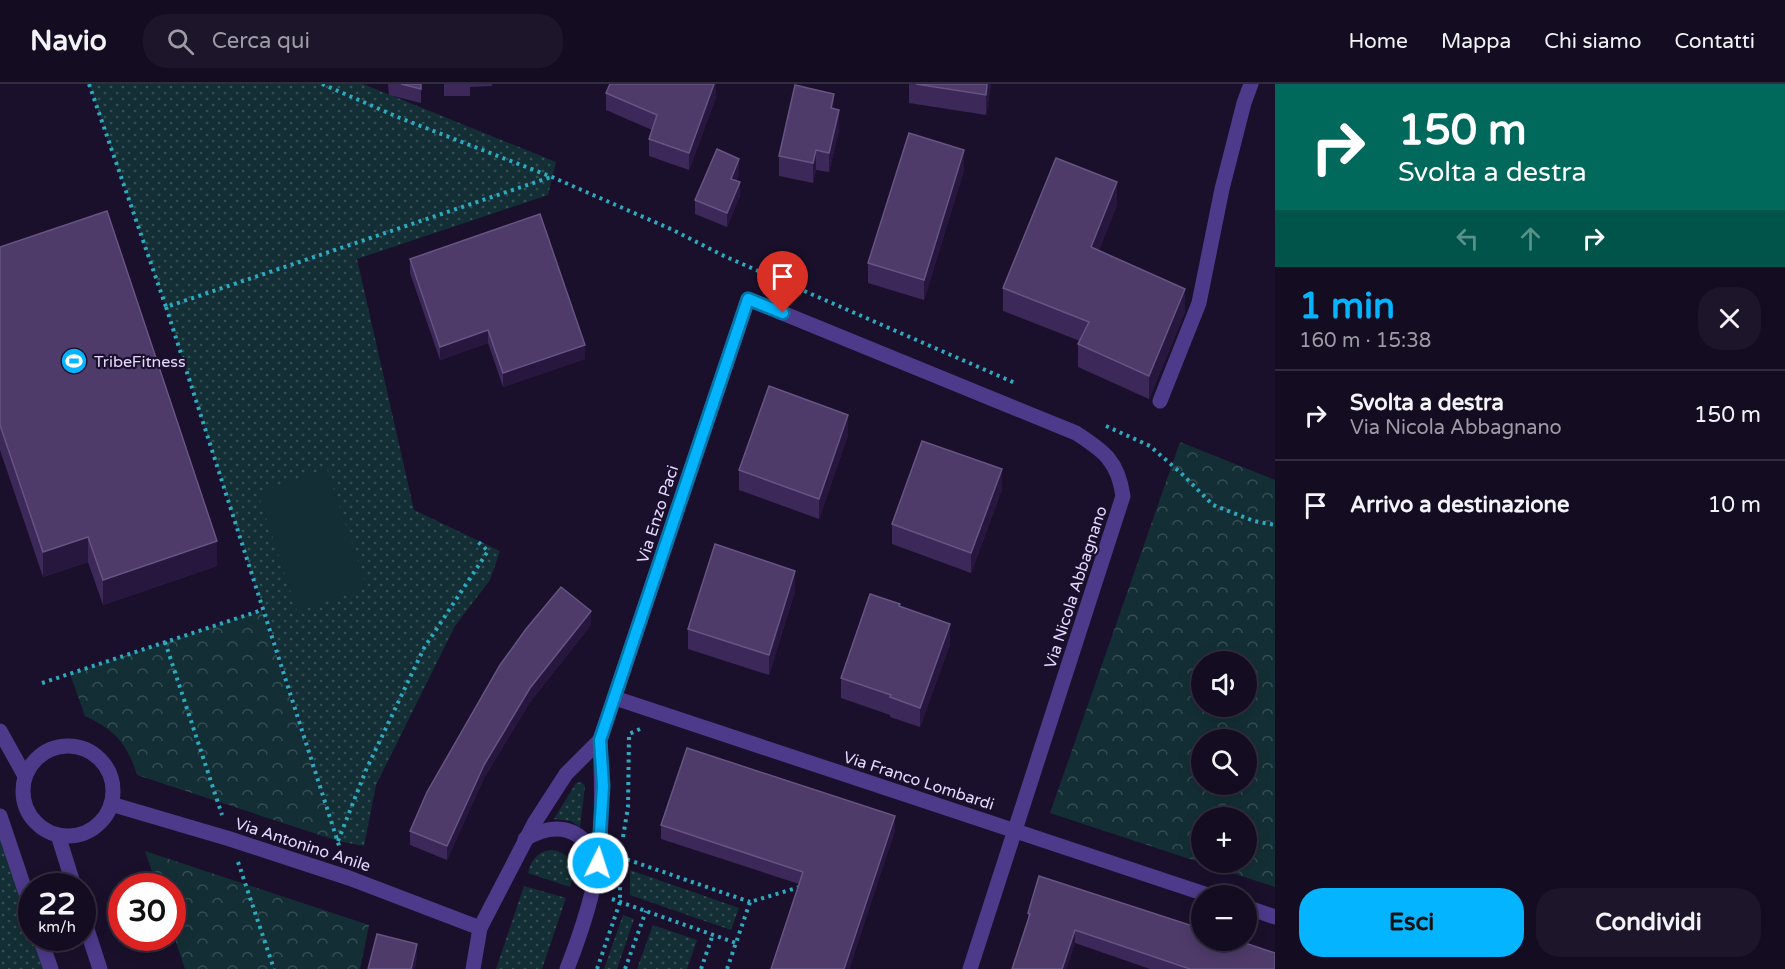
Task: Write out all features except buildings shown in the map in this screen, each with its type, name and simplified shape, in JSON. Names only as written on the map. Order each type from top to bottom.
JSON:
[{"type":"street","points":[[1160,401],[1199,303],[1222,189],[1251,84]]},
{"type":"street","name":"Via Enzo Paci","points":[[567,969],[598,863],[603,786],[600,740],[748,299]]},
{"type":"street","name":"Via Nicola Abbagnano","points":[[748,299],[1076,433],[1096,445],[1112,460],[1121,478],[1123,496],[970,969]]},
{"type":"street","name":"Via Franco Lombardi","points":[[615,698],[1191,889]]},
{"type":"street","points":[[0,731],[26,776]]},
{"type":"street","name":"Via Enzo Paci","points":[[473,969],[480,928],[525,839],[566,774],[600,740]]},
{"type":"street","points":[[72,746],[88,751],[100,760],[109,773],[113,788],[111,804],[105,817],[96,827],[77,835],[58,835],[40,827],[28,813],[23,795],[26,776],[33,763],[44,754],[57,748],[72,746]]},
{"type":"street","name":"Via Antonino Anile","points":[[111,804],[230,839],[349,878],[480,928]]},
{"type":"street","points":[[0,816],[19,873]]},
{"type":"street","points":[[525,839],[538,831],[553,828],[568,831],[587,843],[598,863]]},
{"type":"street","points":[[58,835],[70,873]]},
{"type":"street","points":[[1257,911],[1275,917]]},
{"type":"street","points":[[45,951],[51,969]]},
{"type":"street","points":[[94,951],[100,969]]},
{"type":"path","points":[[90,84],[166,307],[338,841],[366,770],[424,648],[488,551],[476,540]]},
{"type":"path","points":[[322,84],[400,118],[552,177],[673,230],[724,256],[1016,384]]},
{"type":"path","points":[[166,307],[552,177]]},
{"type":"path","points":[[1098,422],[1150,446],[1213,505],[1254,521],[1275,525]]},
{"type":"path","points":[[42,683],[262,610]]},
{"type":"path","points":[[165,642],[217,801]]},
{"type":"path","points":[[597,969],[620,902],[620,857],[628,807],[629,734],[645,726]]},
{"type":"path","points":[[620,857],[750,902],[803,886]]},
{"type":"path","points":[[245,884],[274,969]]},
{"type":"path","points":[[591,892],[736,943]]},
{"type":"path","points":[[727,969],[750,902]]},
{"type":"path","points":[[625,969],[646,911]]},
{"type":"path","points":[[701,969],[713,934]]},
{"type":"green space","points":[[89,84],[363,84],[556,162],[548,195],[357,259],[414,510],[500,551],[490,580],[455,626],[376,785],[364,846],[338,841],[166,307]]},
{"type":"green space","points":[[1180,442],[1275,480],[1275,887],[1232,873],[1257,873],[1257,807],[1191,807],[1191,859],[1050,813]]},
{"type":"green space","points":[[327,469],[367,588],[297,611],[258,493]]},
{"type":"green space","points":[[262,610],[338,841],[137,775],[129,754],[112,732],[85,716],[70,674]]},
{"type":"green space","points":[[581,782],[585,786],[580,827],[571,821],[554,819],[576,783]]},
{"type":"green space","points":[[0,820],[18,878],[18,951],[41,951],[47,969],[0,969]]},
{"type":"green space","points":[[551,850],[564,854],[571,863],[573,874],[570,887],[528,873],[535,857]]},
{"type":"green space","points":[[145,851],[369,925],[360,969],[185,969],[179,951],[186,951],[186,873],[153,873]]},
{"type":"green space","points":[[630,870],[739,908],[731,930],[630,895]]},
{"type":"green space","points":[[524,886],[566,898],[542,969],[496,969]]},
{"type":"green space","points":[[623,915],[634,919],[617,969],[604,969]]},
{"type":"green space","points":[[653,925],[697,940],[687,969],[637,969]]},
{"type":"place","name":"TribeFitness","points":[[74,361]]},
{"type":"route","points":[[598,863],[603,786],[600,740],[748,299],[783,313]]}]
